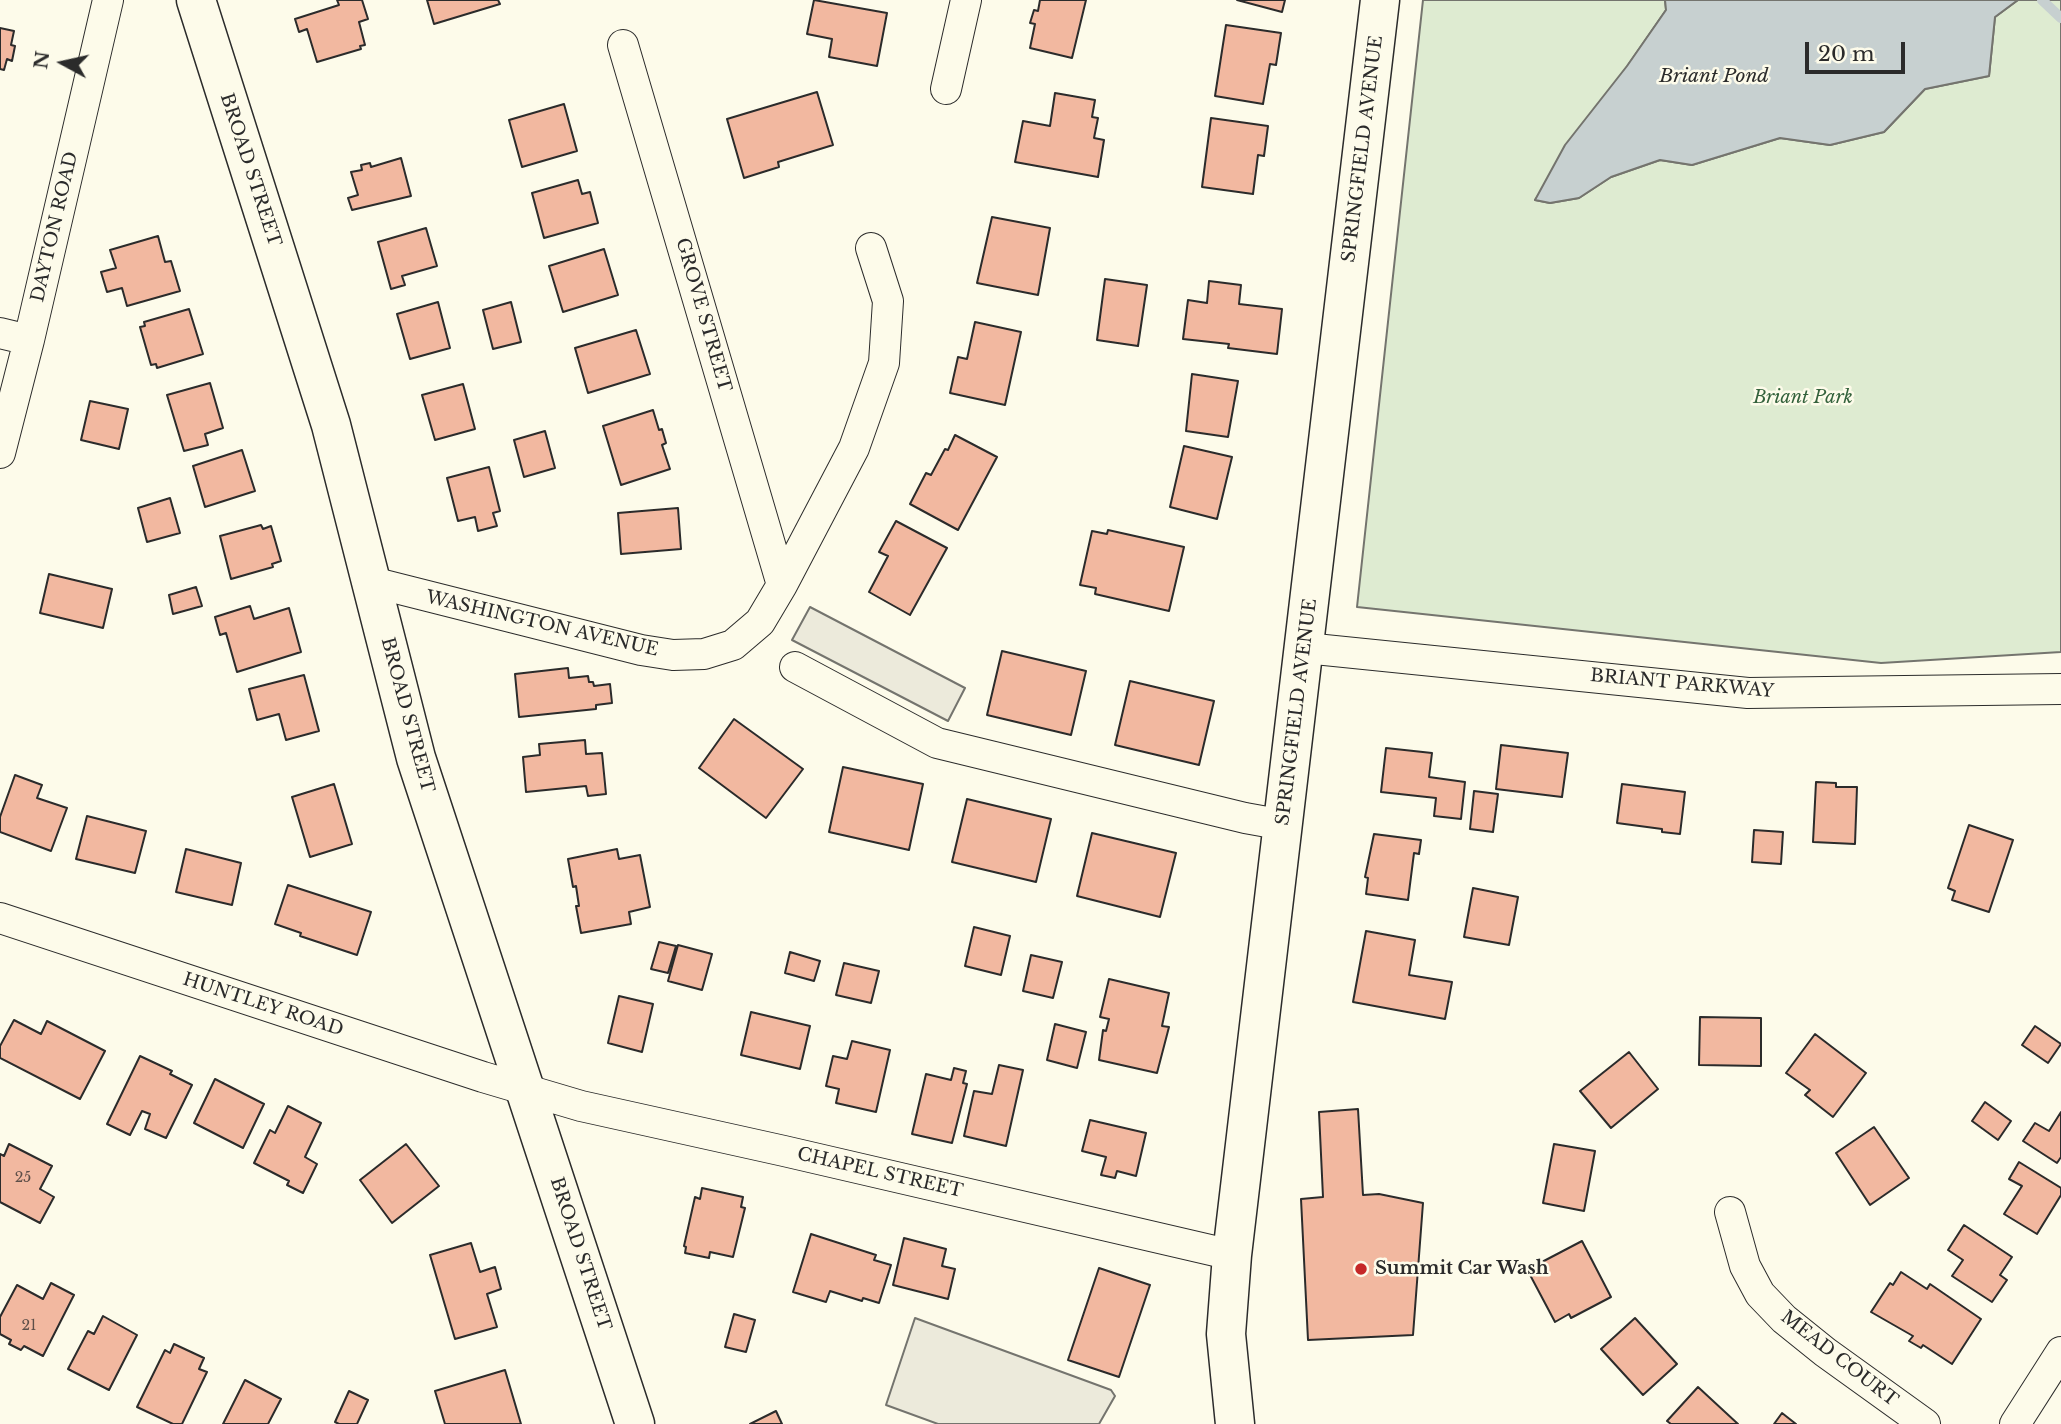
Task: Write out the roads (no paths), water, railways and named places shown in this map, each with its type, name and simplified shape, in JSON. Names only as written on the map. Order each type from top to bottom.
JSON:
[{"type":"main road","name":"BROAD STREET","points":[[196,0],[331,425],[416,758],[635,1424]]},
{"type":"main road","name":"SPRINGFIELD AVENUE","points":[[1235,1424],[1226,1334],[1232,1255],[1380,0]]},
{"type":"street","name":"DAYTON ROAD","points":[[0,453],[108,0]]},
{"type":"street","points":[[946,89],[966,0]]},
{"type":"street","name":"GROVE STREET","points":[[623,45],[782,585]]},
{"type":"street","name":"WASHINGTON AVENUE","points":[[372,582],[641,650],[673,655],[704,654],[733,645],[760,622],[855,448],[884,363],[888,301],[871,248]]},
{"type":"street","points":[[0,333],[29,340]]},
{"type":"street","name":"BRIANT PARKWAY","points":[[1305,648],[1748,693],[2061,689]]},
{"type":"street","points":[[795,667],[937,743],[1245,818],[1284,825]]},
{"type":"street","name":"HUNTLEY ROAD","points":[[0,918],[527,1091]]},
{"type":"street","name":"CHAPEL STREET","points":[[527,1091],[581,1106],[1232,1255]]},
{"type":"street","name":"MEAD COURT","points":[[1730,1212],[1745,1266],[1760,1294],[1784,1319],[1825,1352],[1924,1424]]},
{"type":"street","points":[[2015,1424],[2061,1352]]},
{"type":"water","name":"Briant Pond","points":[[1665,0],[2018,0],[1995,17],[1989,76],[1925,89],[1884,132],[1830,145],[1780,138],[1692,165],[1660,160],[1611,177],[1579,198],[1550,203],[1535,200],[1565,145],[1627,66],[1666,10]]},
{"type":"waterway","points":[[2042,0],[2061,18]]},
{"type":"place","name":"Summit Car Wash","points":[[1361,1269]]},
{"type":"park label","name":"Briant Park","points":[[1803,398]]}]
